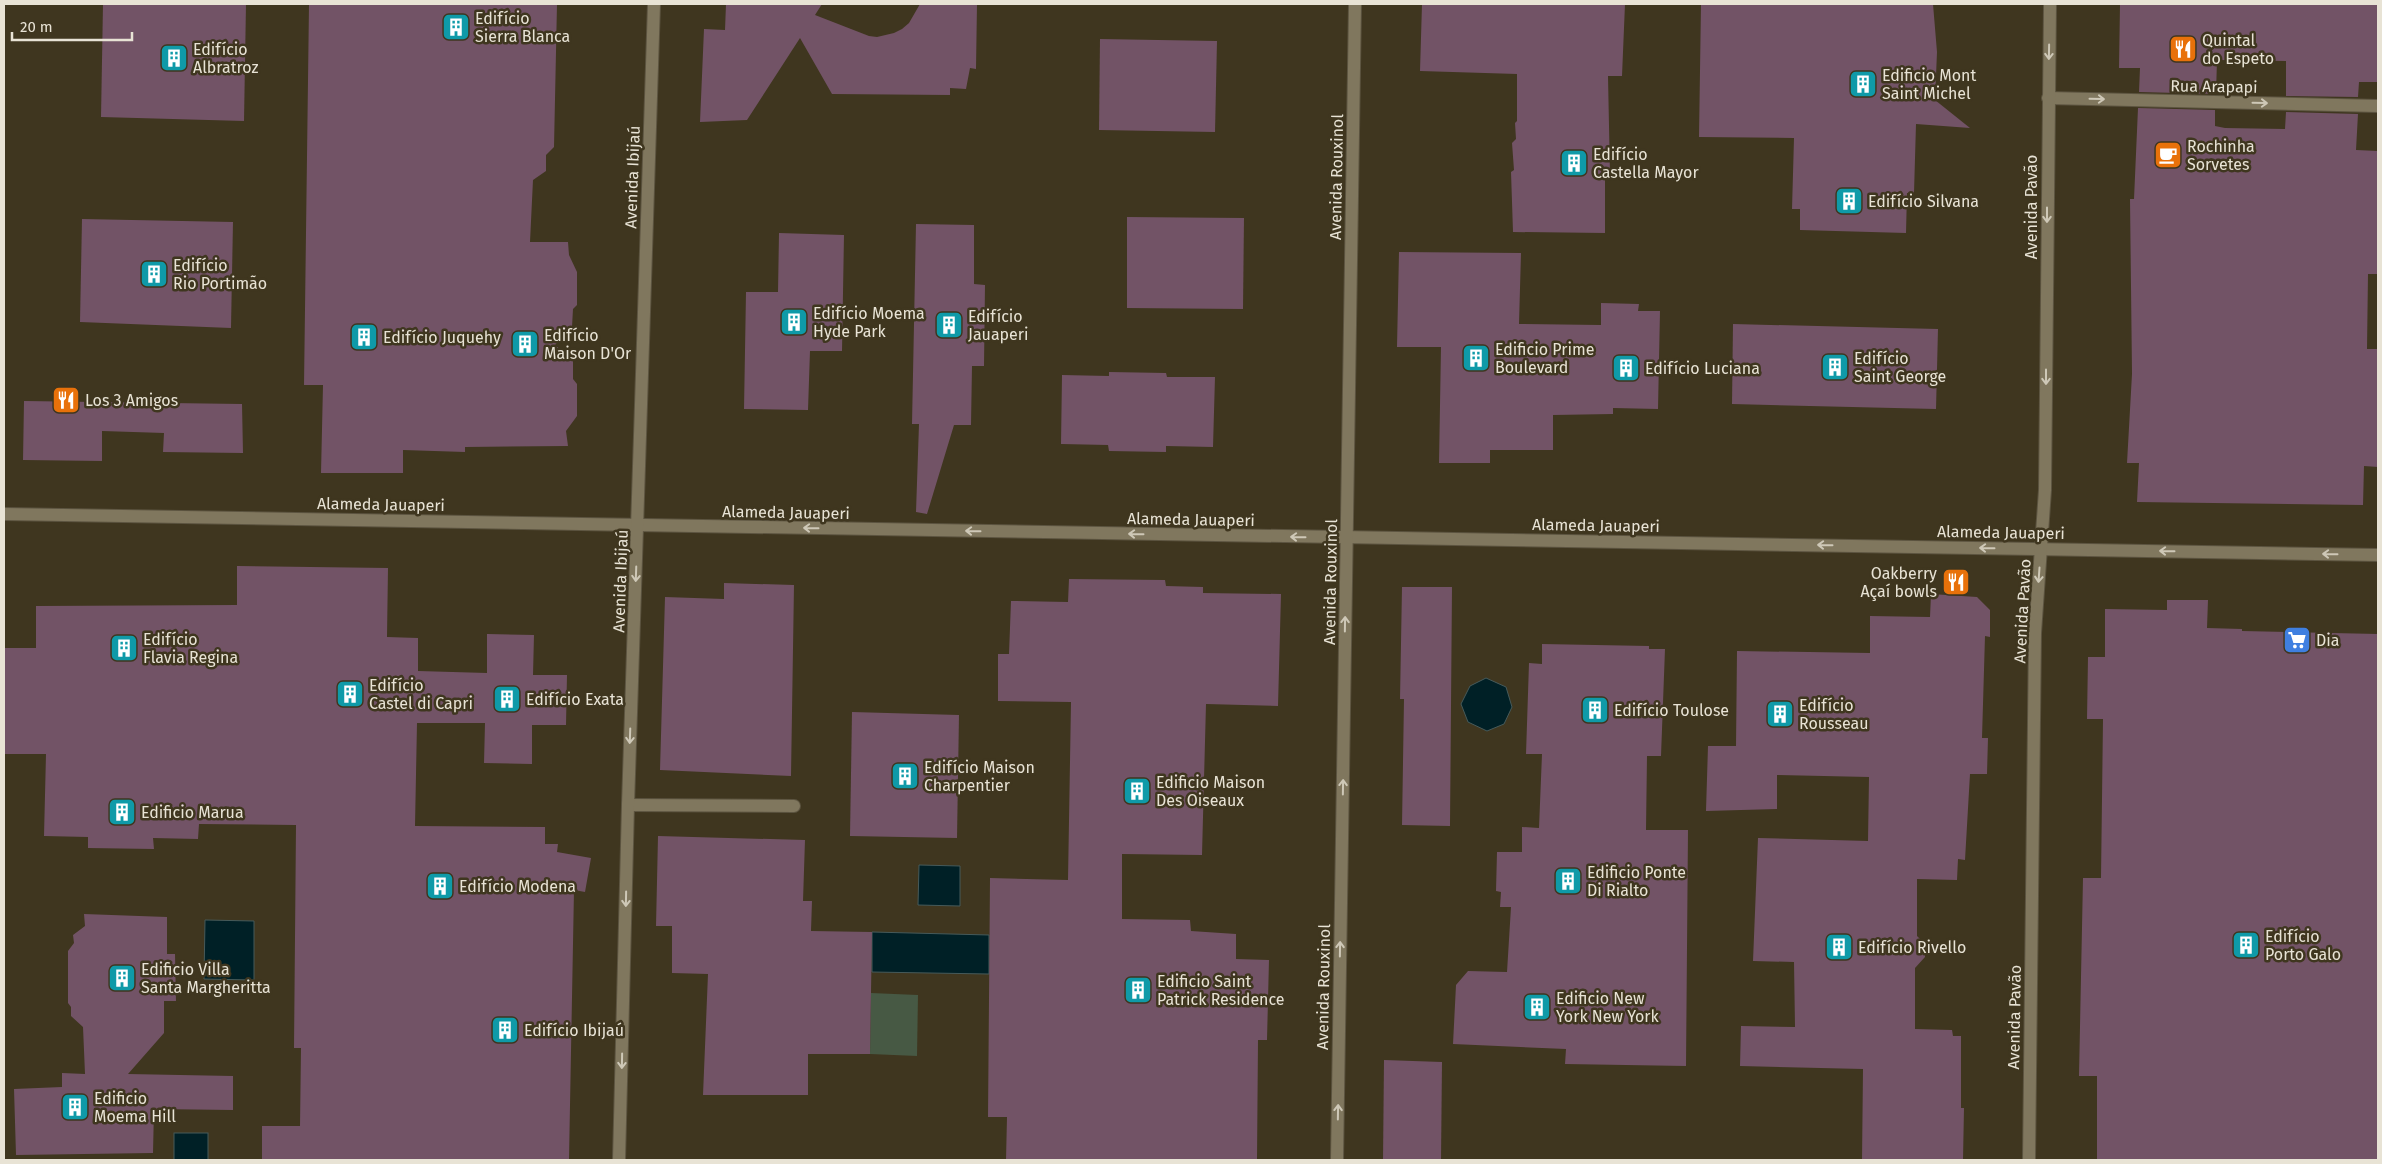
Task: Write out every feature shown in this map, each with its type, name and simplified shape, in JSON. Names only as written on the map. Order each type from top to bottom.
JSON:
[{"type":"street","name":"Avenida Ibijaú","points":[[620,1160],[628,805],[654,4]]},
{"type":"street","name":"Avenida Rouxinol","points":[[1337,1160],[1355,4]]},
{"type":"street","name":"Avenida Pavão","points":[[2029,1160],[2035,633],[2045,490],[2050,4]]},
{"type":"street","name":"Rua Arapapi","points":[[2048,98],[2378,106]]},
{"type":"street","name":"Alameda Jauaperi","points":[[4,514],[2378,554]]},
{"type":"street","points":[[628,805],[794,806]]},
{"type":"green space","points":[[871,993],[918,995],[917,1056],[870,1054]]},
{"type":"water","points":[[1486,678],[1506,687],[1512,707],[1504,724],[1487,731],[1468,722],[1461,704],[1470,686]]},
{"type":"water","points":[[919,865],[960,866],[960,906],[918,905]]},
{"type":"water","points":[[205,920],[254,921],[254,980],[204,979]]},
{"type":"water","points":[[872,932],[989,935],[989,974],[872,972]]},
{"type":"water","points":[[174,1133],[208,1133],[208,1160],[174,1160]]},
{"type":"building","name":"Edifício Albratroz","points":[[103,4],[246,4],[244,121],[101,117]]},
{"type":"building","points":[[309,4],[557,4],[554,147],[546,155],[546,171],[533,180],[530,242],[568,242],[569,255],[577,272],[577,305],[573,309],[572,327],[555,345],[573,361],[573,379],[577,384],[577,416],[566,431],[568,446],[465,447],[465,452],[403,450],[403,473],[321,473],[323,385],[304,385]]},
{"type":"building","points":[[726,4],[822,4],[815,15],[869,36],[877,37],[902,29],[909,23],[920,4],[977,4],[976,69],[970,68],[966,89],[950,88],[950,95],[832,94],[800,38],[747,120],[700,122],[704,29],[725,30]]},
{"type":"building","points":[[1422,4],[1625,4],[1622,76],[1608,76],[1610,175],[1605,175],[1605,233],[1513,232],[1511,172],[1514,170],[1512,143],[1516,139],[1517,74],[1420,71]]},
{"type":"building","points":[[1701,4],[1933,4],[1937,52],[1935,100],[1970,128],[1916,124],[1914,193],[1907,193],[1906,233],[1800,230],[1800,209],[1792,209],[1794,138],[1699,137]]},
{"type":"building","points":[[2120,4],[2378,4],[2378,82],[2359,82],[2358,97],[2286,96],[2286,61],[2217,60],[2216,94],[2139,92],[2140,68],[2119,68]]},
{"type":"building","points":[[1100,39],[1217,41],[1215,132],[1099,130]]},
{"type":"building","points":[[2138,108],[2215,110],[2215,126],[2225,128],[2285,129],[2286,112],[2358,114],[2356,150],[2378,151],[2378,274],[2368,274],[2367,349],[2378,349],[2378,467],[2364,466],[2363,505],[2137,502],[2139,463],[2127,463],[2132,374],[2130,199],[2134,199]]},
{"type":"building","points":[[1127,217],[1244,218],[1243,309],[1127,308]]},
{"type":"building","name":"Edifício Rio Portimão","points":[[82,219],[233,222],[231,328],[80,322]]},
{"type":"building","name":"Edifício Jauaperi","points":[[916,224],[974,225],[974,284],[985,285],[984,366],[972,366],[971,425],[954,425],[927,514],[916,512],[919,424],[912,424]]},
{"type":"building","name":"Edifício Moema Hyde Park","points":[[779,233],[844,235],[842,351],[810,351],[808,410],[744,409],[746,292],[778,292]]},
{"type":"building","points":[[1399,252],[1521,253],[1519,324],[1601,325],[1601,303],[1639,304],[1638,311],[1660,311],[1658,409],[1613,408],[1613,414],[1553,415],[1553,450],[1490,450],[1490,463],[1439,463],[1441,347],[1397,347]]},
{"type":"building","name":"Edifício Saint George","points":[[1733,324],[1938,329],[1936,409],[1732,404]]},
{"type":"building","points":[[1109,372],[1166,373],[1167,377],[1215,377],[1213,447],[1166,446],[1166,452],[1109,451],[1108,445],[1061,444],[1062,375],[1109,376]]},
{"type":"building","points":[[24,401],[242,404],[243,453],[163,452],[164,433],[102,431],[102,461],[23,460]]},
{"type":"building","points":[[237,566],[388,568],[387,637],[418,638],[418,671],[487,673],[487,634],[534,635],[533,675],[567,675],[566,725],[532,725],[532,764],[484,763],[485,723],[417,723],[415,826],[545,827],[545,844],[558,844],[557,852],[591,858],[585,892],[574,890],[569,1160],[262,1160],[262,1126],[300,1126],[301,1048],[294,1048],[296,825],[199,824],[198,839],[153,838],[154,849],[88,848],[88,837],[44,836],[46,754],[4,754],[4,648],[36,648],[36,606],[237,605]]},
{"type":"building","points":[[1069,579],[1165,580],[1166,586],[1203,587],[1203,593],[1281,594],[1278,706],[1206,704],[1202,855],[1122,854],[1122,919],[1190,920],[1191,931],[1236,934],[1236,959],[1269,960],[1267,1040],[1258,1040],[1257,1160],[1006,1160],[1007,1117],[988,1117],[990,878],[1068,880],[1071,702],[998,701],[998,654],[1009,654],[1011,601],[1068,602]]},
{"type":"building","points":[[724,583],[794,585],[791,776],[660,770],[665,597],[724,599]]},
{"type":"building","points":[[1402,587],[1452,587],[1450,826],[1402,825],[1404,699],[1400,699]]},
{"type":"building","points":[[1931,594],[1977,597],[1990,610],[1990,637],[1985,636],[1982,738],[1988,738],[1987,774],[1970,774],[1965,860],[1958,859],[1957,880],[1917,879],[1917,936],[1925,944],[1925,957],[1915,968],[1915,1029],[1952,1030],[1953,1036],[1961,1036],[1961,1108],[1964,1108],[1963,1160],[1862,1160],[1863,1069],[1740,1066],[1741,1026],[1795,1027],[1794,962],[1753,961],[1758,838],[1868,841],[1869,777],[1777,775],[1777,809],[1706,811],[1708,746],[1736,746],[1737,651],[1870,653],[1870,616],[1930,617]]},
{"type":"building","points":[[2167,600],[2208,600],[2207,628],[2242,629],[2242,631],[2378,634],[2378,1159],[2097,1160],[2097,1076],[2079,1076],[2083,878],[2101,878],[2103,719],[2087,719],[2088,657],[2105,657],[2105,609],[2167,610]]},
{"type":"building","points":[[1542,644],[1649,646],[1649,649],[1665,649],[1661,756],[1647,756],[1646,830],[1688,830],[1686,1066],[1565,1064],[1566,1049],[1453,1044],[1456,985],[1468,971],[1507,972],[1511,907],[1500,907],[1501,892],[1496,891],[1497,852],[1522,852],[1522,827],[1539,828],[1542,754],[1526,754],[1529,663],[1542,664]]},
{"type":"building","name":"Edifício Maison Charpentier","points":[[852,712],[959,715],[957,838],[850,836]]},
{"type":"building","points":[[658,836],[805,840],[803,901],[812,901],[811,931],[872,932],[870,1054],[808,1054],[808,1095],[703,1095],[708,974],[672,973],[672,926],[656,926]]},
{"type":"building","points":[[84,914],[167,917],[167,954],[175,954],[176,1001],[164,1001],[164,1033],[128,1074],[233,1076],[233,1110],[154,1109],[153,1153],[16,1155],[14,1089],[62,1087],[62,1073],[85,1074],[83,1027],[71,1016],[71,1007],[68,1003],[68,951],[74,943],[73,935],[85,926]]},
{"type":"building","points":[[1384,1060],[1442,1062],[1441,1160],[1383,1160]]},
{"type":"place","name":"Edifício Sierra Blanca","points":[[456,27]]},
{"type":"place","name":"Quintal do Espeto","points":[[2183,49]]},
{"type":"place","name":"Edifício Albratroz","points":[[174,58]]},
{"type":"place","name":"Edificio Mont Saint Michel","points":[[1863,84]]},
{"type":"place","name":"Rochinha Sorvetes","points":[[2168,155]]},
{"type":"place","name":"Edifício Castella Mayor","points":[[1574,163]]},
{"type":"place","name":"Edifício Silvana","points":[[1849,201]]},
{"type":"place","name":"Edifício Rio Portimão","points":[[154,274]]},
{"type":"place","name":"Edifício Moema Hyde Park","points":[[794,322]]},
{"type":"place","name":"Edifício Jauaperi","points":[[949,325]]},
{"type":"place","name":"Edifício Juquehy","points":[[364,337]]},
{"type":"place","name":"Edifício Maison D'Or","points":[[525,344]]},
{"type":"place","name":"Edificio Prime Boulevard","points":[[1476,358]]},
{"type":"place","name":"Edifício Saint George","points":[[1835,367]]},
{"type":"place","name":"Edifício Luciana","points":[[1626,368]]},
{"type":"place","name":"Los 3 Amigos","points":[[66,400]]},
{"type":"place","name":"Oakberry Açaí bowls","points":[[1956,582]]},
{"type":"place","name":"Dia","points":[[2297,640]]},
{"type":"place","name":"Edifício Flavia Regina","points":[[124,648]]},
{"type":"place","name":"Edifício Castel di Capri","points":[[350,694]]},
{"type":"place","name":"Edifício Exata","points":[[507,699]]},
{"type":"place","name":"Edifício Toulose","points":[[1595,710]]},
{"type":"place","name":"Edifício Rousseau","points":[[1780,714]]},
{"type":"place","name":"Edifício Maison Charpentier","points":[[905,776]]},
{"type":"place","name":"Edificio Maison Des Oiseaux","points":[[1137,791]]},
{"type":"place","name":"Edificio Marua","points":[[122,812]]},
{"type":"place","name":"Edificio Ponte Di Rialto","points":[[1568,881]]},
{"type":"place","name":"Edifício Modena","points":[[440,886]]},
{"type":"place","name":"Edifício Porto Galo","points":[[2246,945]]},
{"type":"place","name":"Edifício Rivello","points":[[1839,947]]},
{"type":"place","name":"Edificio Villa Santa Margheritta","points":[[122,978]]},
{"type":"place","name":"Edificio Saint Patrick Residence","points":[[1138,990]]},
{"type":"place","name":"Edificio New York New York","points":[[1537,1007]]},
{"type":"place","name":"Edifício Ibijaú","points":[[505,1030]]},
{"type":"place","name":"Edificio Moema Hill","points":[[75,1107]]}]
